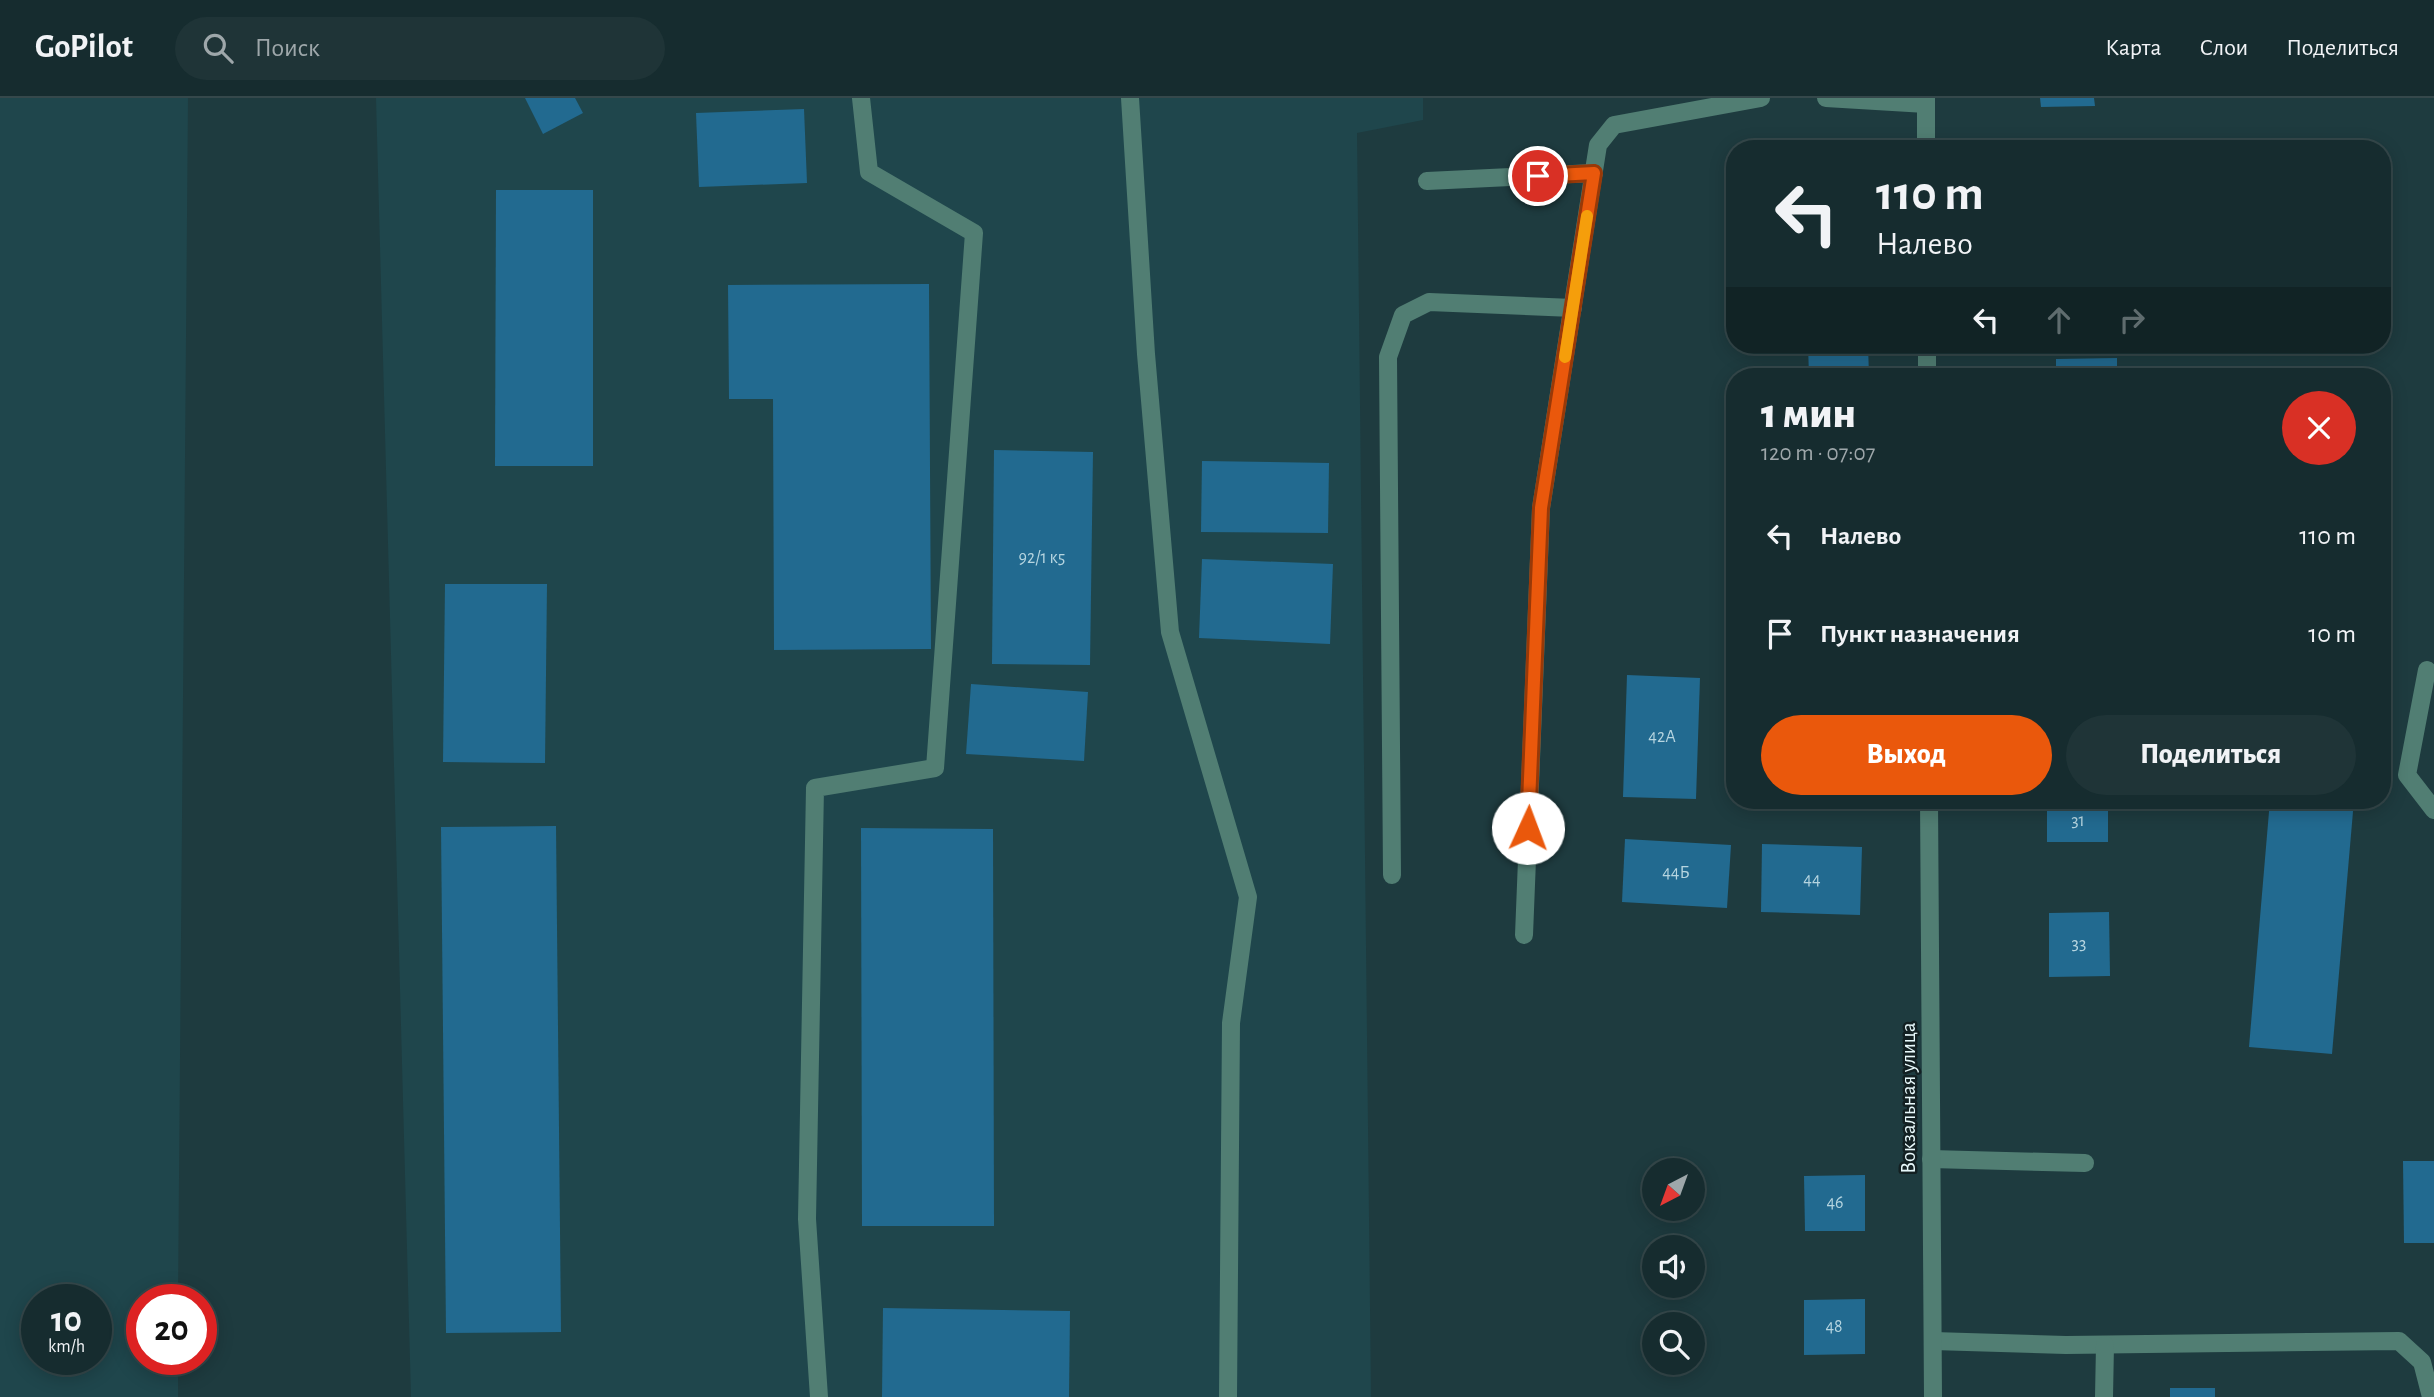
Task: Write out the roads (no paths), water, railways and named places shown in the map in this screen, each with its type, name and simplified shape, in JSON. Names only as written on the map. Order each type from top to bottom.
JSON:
[{"type":"street","points":[[819,1397],[807,1219],[815,788],[934,768],[974,233],[869,172],[860,98]]},
{"type":"street","points":[[1130,98],[1146,354],[1170,632],[1248,897],[1231,1023],[1228,1397]]},
{"type":"street","points":[[1524,935],[1541,508],[1598,145],[1614,125],[1760,98]]},
{"type":"street","points":[[1826,98],[1926,101],[1926,140]]},
{"type":"street","points":[[1427,181],[1594,173]]},
{"type":"street","points":[[1392,875],[1388,357],[1403,315],[1429,302],[1573,307]]},
{"type":"street","points":[[2427,670],[2407,775],[2434,810]]},
{"type":"street","name":"Вокзальная улица","points":[[1930,809],[1933,1397]]},
{"type":"street","points":[[1931,1159],[2085,1163]]},
{"type":"street","points":[[1933,1341],[2105,1345],[2399,1342],[2423,1362],[2431,1397]]},
{"type":"street","points":[[2104,1397],[2105,1345]]}]
